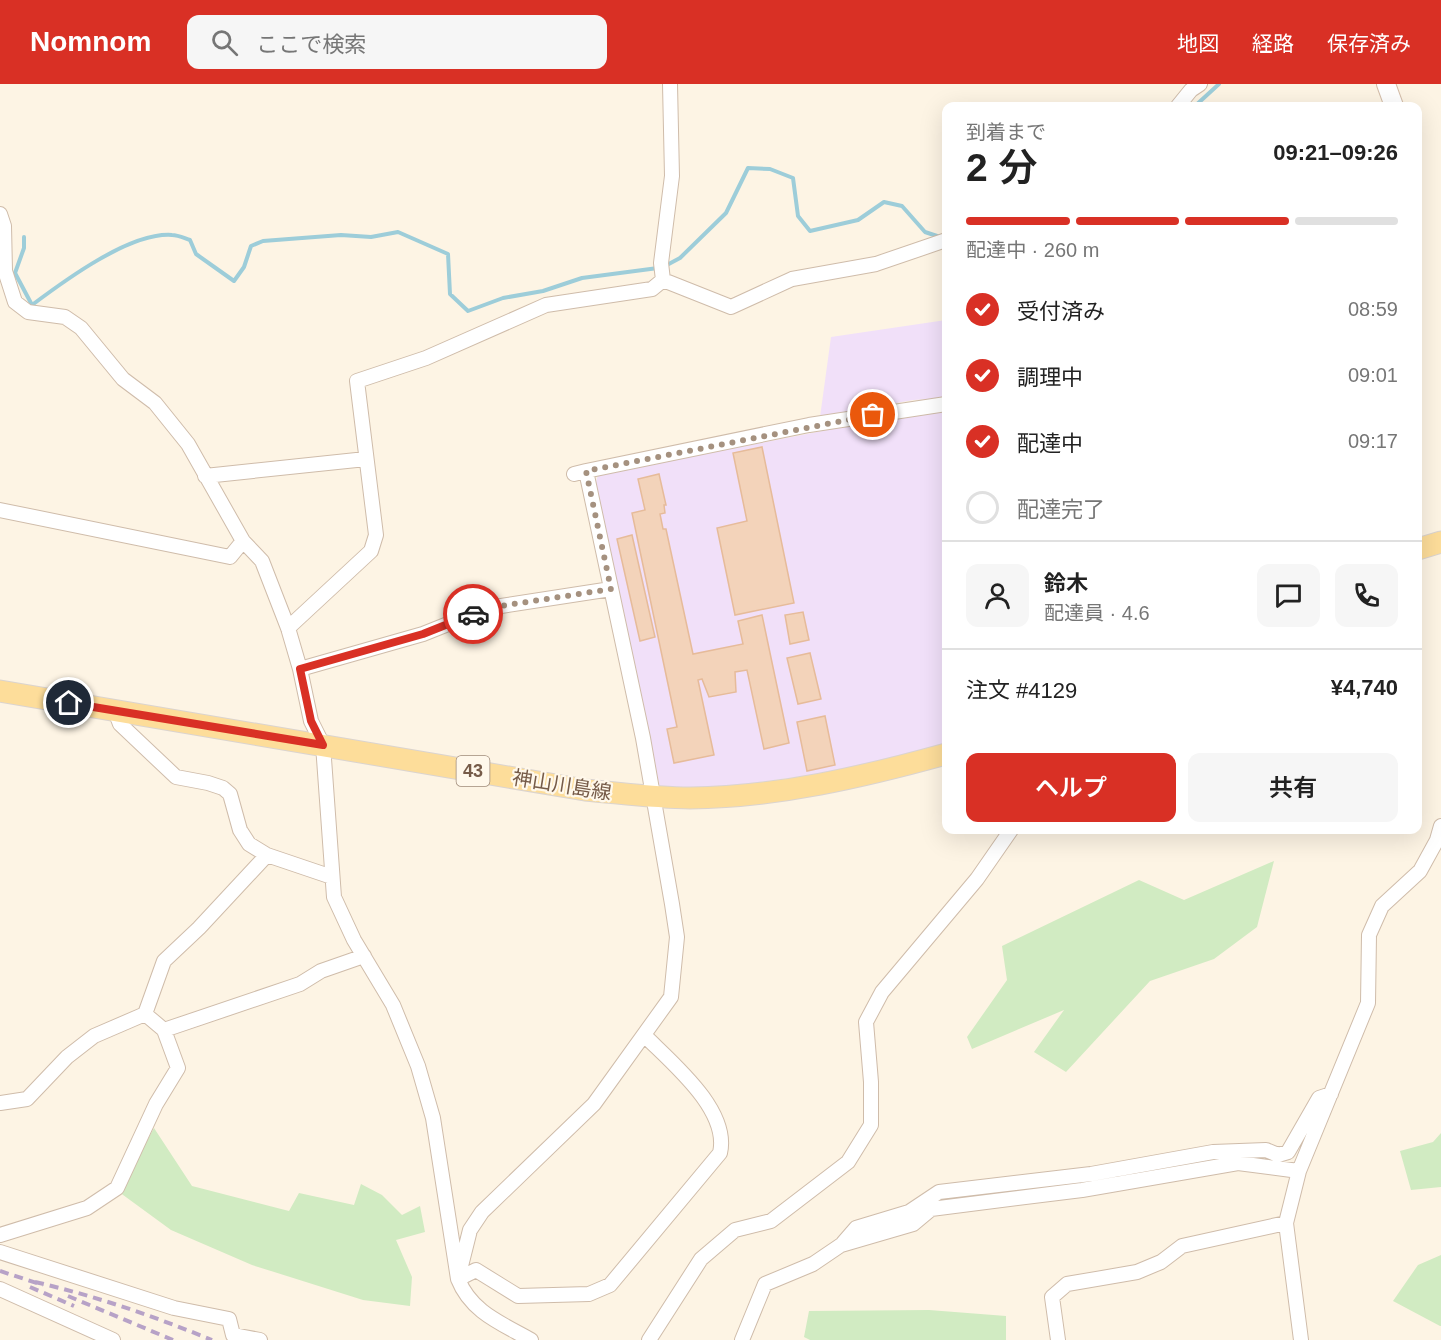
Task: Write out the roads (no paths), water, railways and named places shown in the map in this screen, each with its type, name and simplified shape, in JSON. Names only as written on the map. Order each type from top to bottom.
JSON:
[{"type":"main road","points":[[1386,84],[1393,102]]},
{"type":"main road","points":[[1422,548],[1441,542]]},
{"type":"main road","name":"神山川島線","points":[[0,691],[585,790],[653,796],[726,796],[817,785],[867,776],[942,755]]},
{"type":"street","points":[[288,628],[371,551],[376,535],[357,381],[426,358],[546,305],[652,289],[662,272],[672,176],[670,84]]},
{"type":"street","points":[[1181,102],[1191,90],[1200,84]]},
{"type":"street","points":[[1,222],[5,271],[15,302],[28,312],[65,317],[81,328],[123,379],[154,403],[188,444],[243,541],[262,561],[288,628],[300,669],[311,721],[323,745],[334,897],[340,915],[393,1005],[418,1066],[430,1108],[458,1279],[464,1295],[480,1312],[531,1340]]},
{"type":"street","points":[[662,272],[731,307],[792,279],[876,264],[942,241]]},
{"type":"street","points":[[458,1279],[470,1230],[482,1212],[594,1104],[672,997],[677,937],[653,796],[611,589],[580,473],[809,425],[942,405]]},
{"type":"street","points":[[205,476],[366,459]]},
{"type":"street","points":[[0,510],[230,557],[243,541]]},
{"type":"street","points":[[300,669],[423,634],[488,608],[611,589]]},
{"type":"street","points":[[115,711],[120,724],[176,777],[208,783],[223,788],[230,794],[240,830],[249,844],[267,855],[332,877]]},
{"type":"street","points":[[1301,1340],[1286,1223],[1299,1171],[1368,1003],[1370,935],[1382,906],[1420,871],[1437,840],[1441,826]]},
{"type":"street","points":[[649,1340],[700,1259],[735,1230],[771,1221],[848,1162],[871,1125],[871,1082],[866,1022],[882,992],[969,889],[1008,834]]},
{"type":"street","points":[[0,1103],[27,1099],[67,1057],[94,1036],[145,1014],[164,961],[199,928],[267,855]]},
{"type":"street","points":[[164,1030],[300,984],[321,971],[364,956]]},
{"type":"street","points":[[0,1235],[87,1208],[117,1188],[156,1104],[178,1068],[164,1030],[145,1014]]},
{"type":"street","points":[[458,1279],[476,1270],[518,1296],[589,1294],[610,1285],[720,1153],[723,1139],[712,1111],[695,1087],[644,1035]]},
{"type":"street","points":[[742,1340],[765,1284],[813,1264],[841,1245],[856,1228],[909,1212],[939,1191],[1091,1174],[1214,1152],[1266,1150],[1278,1155],[1288,1152],[1319,1098],[1331,1094]]},
{"type":"street","points":[[841,1245],[913,1224],[931,1209],[1082,1190],[1238,1163],[1299,1171]]},
{"type":"street","points":[[1058,1340],[1052,1298],[1067,1284],[1137,1272],[1161,1262],[1182,1246],[1286,1223]]},
{"type":"street","points":[[0,1252],[174,1308],[230,1319],[233,1335],[260,1340]]},
{"type":"street","points":[[0,1288],[112,1340]]},
{"type":"waterway","points":[[1199,102],[1219,84]]},
{"type":"waterway","points":[[665,266],[680,258],[726,213],[748,168],[770,169],[793,178],[798,216],[810,231],[858,220],[884,202],[902,206],[925,232],[940,237]]},
{"type":"waterway","points":[[24,237],[24,248],[15,273],[32,305],[98,260],[137,241],[155,236],[172,235],[190,240],[196,254],[234,281],[244,267],[251,246],[263,241],[341,235],[371,237],[398,232],[448,254],[450,294],[468,311],[503,298],[543,291],[582,278],[658,268]]},
{"type":"railway","points":[[0,1271],[43,1285]]},
{"type":"railway","points":[[35,1282],[124,1307],[212,1340]]},
{"type":"railway","points":[[30,1287],[74,1306]]},
{"type":"railway","points":[[68,1296],[173,1340]]}]
